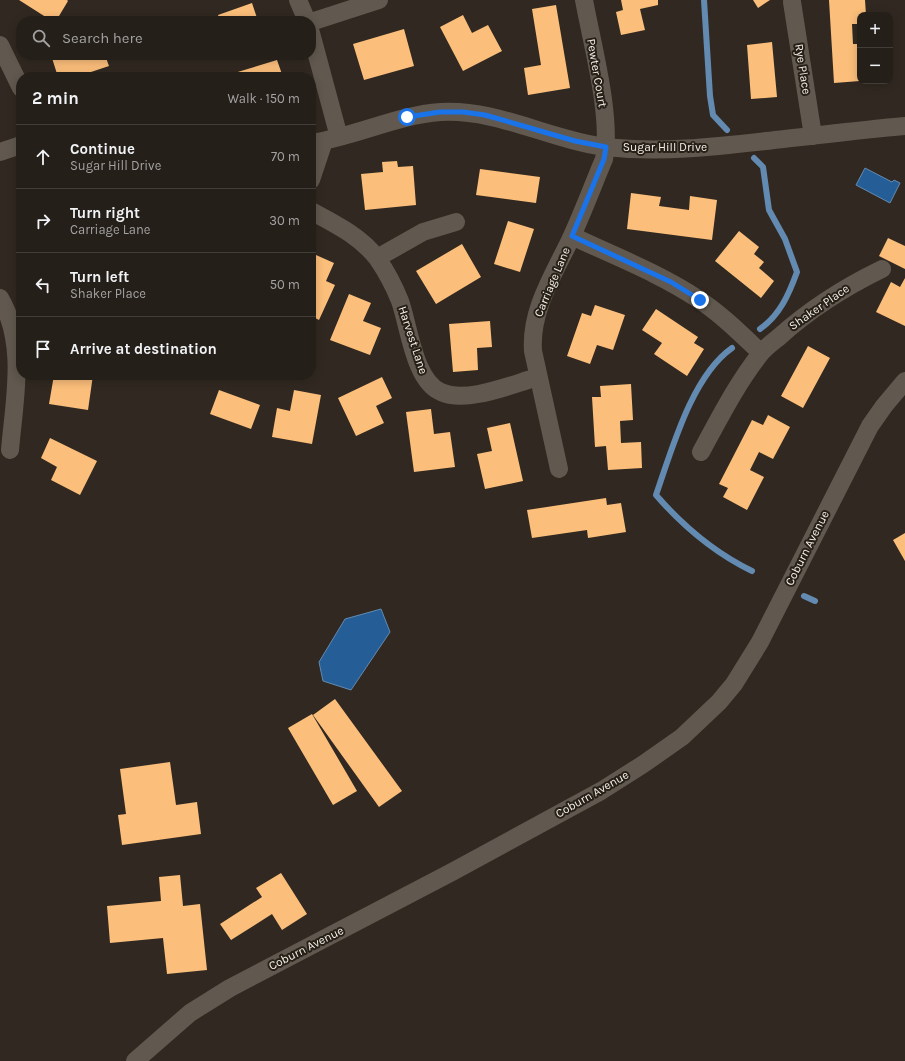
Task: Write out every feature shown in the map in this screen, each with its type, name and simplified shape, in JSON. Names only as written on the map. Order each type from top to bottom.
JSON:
[{"type":"street","points":[[298,0],[306,16]]},
{"type":"street","points":[[316,20],[379,0]]},
{"type":"street","name":"Pewter Court","points":[[584,0],[603,110],[606,147]]},
{"type":"street","name":"Rye Place","points":[[792,2],[813,136]]},
{"type":"street","points":[[0,45],[16,78]]},
{"type":"street","points":[[314,60],[316,72]]},
{"type":"street","points":[[316,74],[324,140],[316,165]]},
{"type":"street","name":"Sugar Hill Drive","points":[[324,140],[407,117],[440,112],[463,112],[485,115],[575,141],[606,147],[692,150],[905,126]]},
{"type":"street","points":[[0,152],[16,147]]},
{"type":"street","name":"Carriage Lane","points":[[559,469],[532,351],[533,326],[542,299],[572,236],[604,159],[606,147]]},
{"type":"street","name":"Harvest Lane","points":[[316,214],[360,240],[376,258],[399,299],[419,367],[428,383],[441,392],[475,395],[538,377]]},
{"type":"street","points":[[376,258],[424,232],[456,222]]},
{"type":"street","points":[[572,236],[671,282],[725,320],[761,353]]},
{"type":"street","name":"Shaker Place","points":[[700,452],[728,403],[761,353],[791,326],[850,284],[882,269]]},
{"type":"street","points":[[0,298],[12,327],[16,352],[16,374],[10,450]]},
{"type":"street","name":"Coburn Avenue","points":[[135,1061],[190,1013],[230,988],[452,872],[601,791],[682,737],[699,722],[734,684],[750,658],[870,426],[884,406],[905,381]]},
{"type":"water","points":[[865,168],[892,182],[894,180],[900,183],[890,203],[856,185]]},
{"type":"water","points":[[381,609],[390,632],[351,690],[323,681],[319,662],[345,619]]},
{"type":"building","points":[[19,0],[68,1],[59,16],[44,16]]},
{"type":"building","points":[[621,0],[658,0],[658,5],[640,9],[645,30],[621,35],[616,12],[623,10]]},
{"type":"building","points":[[753,0],[770,0],[758,8]]},
{"type":"building","points":[[829,0],[865,0],[866,12],[857,12],[857,24],[852,24],[853,44],[857,44],[857,81],[834,83]]},
{"type":"building","points":[[252,3],[256,16],[218,16]]},
{"type":"building","points":[[556,5],[570,88],[528,95],[524,68],[541,65],[532,9]]},
{"type":"building","points":[[463,15],[472,33],[488,25],[502,51],[463,71],[440,27]]},
{"type":"building","points":[[404,29],[414,66],[364,80],[353,44]]},
{"type":"building","points":[[772,42],[777,97],[751,99],[747,45]]},
{"type":"building","points":[[53,60],[107,60],[109,66],[91,72],[56,72]]},
{"type":"building","points":[[277,60],[281,72],[238,72]]},
{"type":"building","points":[[397,161],[398,167],[413,166],[416,205],[365,210],[361,174],[383,172],[382,162]]},
{"type":"building","points":[[480,169],[540,177],[536,203],[476,195]]},
{"type":"building","points":[[631,193],[661,197],[659,206],[689,210],[690,196],[717,200],[712,240],[627,229]]},
{"type":"building","points":[[508,221],[534,229],[520,272],[494,264]]},
{"type":"building","points":[[739,231],[759,247],[754,254],[764,262],[759,268],[774,281],[761,298],[715,261]]},
{"type":"building","points":[[888,238],[905,246],[905,269],[879,256]]},
{"type":"building","points":[[462,244],[481,277],[436,304],[416,271]]},
{"type":"building","points":[[316,255],[334,263],[326,281],[335,285],[319,320],[316,318]]},
{"type":"building","points":[[905,278],[905,326],[876,312],[891,282],[900,287]]},
{"type":"building","points":[[349,294],[371,303],[363,321],[381,328],[370,355],[330,340]]},
{"type":"building","points":[[595,305],[625,315],[613,350],[597,345],[590,364],[567,356],[582,313],[591,316]]},
{"type":"building","points":[[656,309],[698,337],[694,343],[704,349],[687,376],[654,354],[662,343],[642,330]]},
{"type":"building","points":[[490,321],[492,347],[477,348],[478,370],[453,372],[449,324]]},
{"type":"building","points":[[808,346],[830,358],[803,408],[781,396]]},
{"type":"building","points":[[382,377],[392,398],[376,406],[384,423],[356,436],[338,398]]},
{"type":"building","points":[[53,380],[92,380],[88,410],[49,404]]},
{"type":"building","points":[[631,384],[633,420],[620,421],[621,443],[641,442],[642,468],[608,470],[606,446],[595,447],[592,397],[601,397],[600,386]]},
{"type":"building","points":[[219,390],[260,405],[251,429],[210,414]]},
{"type":"building","points":[[294,390],[321,395],[312,444],[272,437],[277,408],[290,411]]},
{"type":"building","points":[[431,409],[434,434],[450,432],[455,467],[414,472],[406,412]]},
{"type":"building","points":[[768,415],[790,427],[773,459],[759,452],[750,470],[764,477],[747,510],[723,497],[728,488],[719,484],[752,420],[763,425]]},
{"type":"building","points":[[510,423],[523,481],[485,489],[477,454],[492,451],[487,428]]},
{"type":"building","points":[[50,438],[97,461],[80,495],[51,480],[57,467],[41,458]]},
{"type":"building","points":[[606,498],[607,505],[621,503],[626,532],[588,538],[587,530],[532,538],[527,510]]},
{"type":"building","points":[[905,533],[905,561],[893,540]]},
{"type":"building","points":[[335,699],[402,791],[379,807],[313,715]]},
{"type":"building","points":[[312,714],[357,791],[333,805],[288,728]]},
{"type":"building","points":[[170,762],[176,805],[197,802],[201,834],[122,845],[118,815],[126,814],[120,769]]},
{"type":"building","points":[[281,873],[307,914],[282,930],[272,914],[231,940],[220,924],[262,897],[256,888]]},
{"type":"building","points":[[180,875],[183,906],[200,904],[207,970],[167,974],[163,938],[110,943],[107,906],[161,901],[159,877]]},
{"type":"waterway","points":[[704,0],[710,96],[713,115],[727,130]]},
{"type":"waterway","points":[[754,158],[763,167],[769,210],[785,239],[797,272],[783,304],[773,317],[760,329]]},
{"type":"waterway","points":[[732,348],[718,360],[706,376],[695,395],[685,415],[656,495],[700,538],[725,556],[752,571]]},
{"type":"waterway","points":[[804,596],[815,601]]},
{"type":"route","points":[[407,117],[440,112],[463,112],[485,115],[575,141],[606,147],[604,159],[572,236],[671,282],[700,300]]}]
